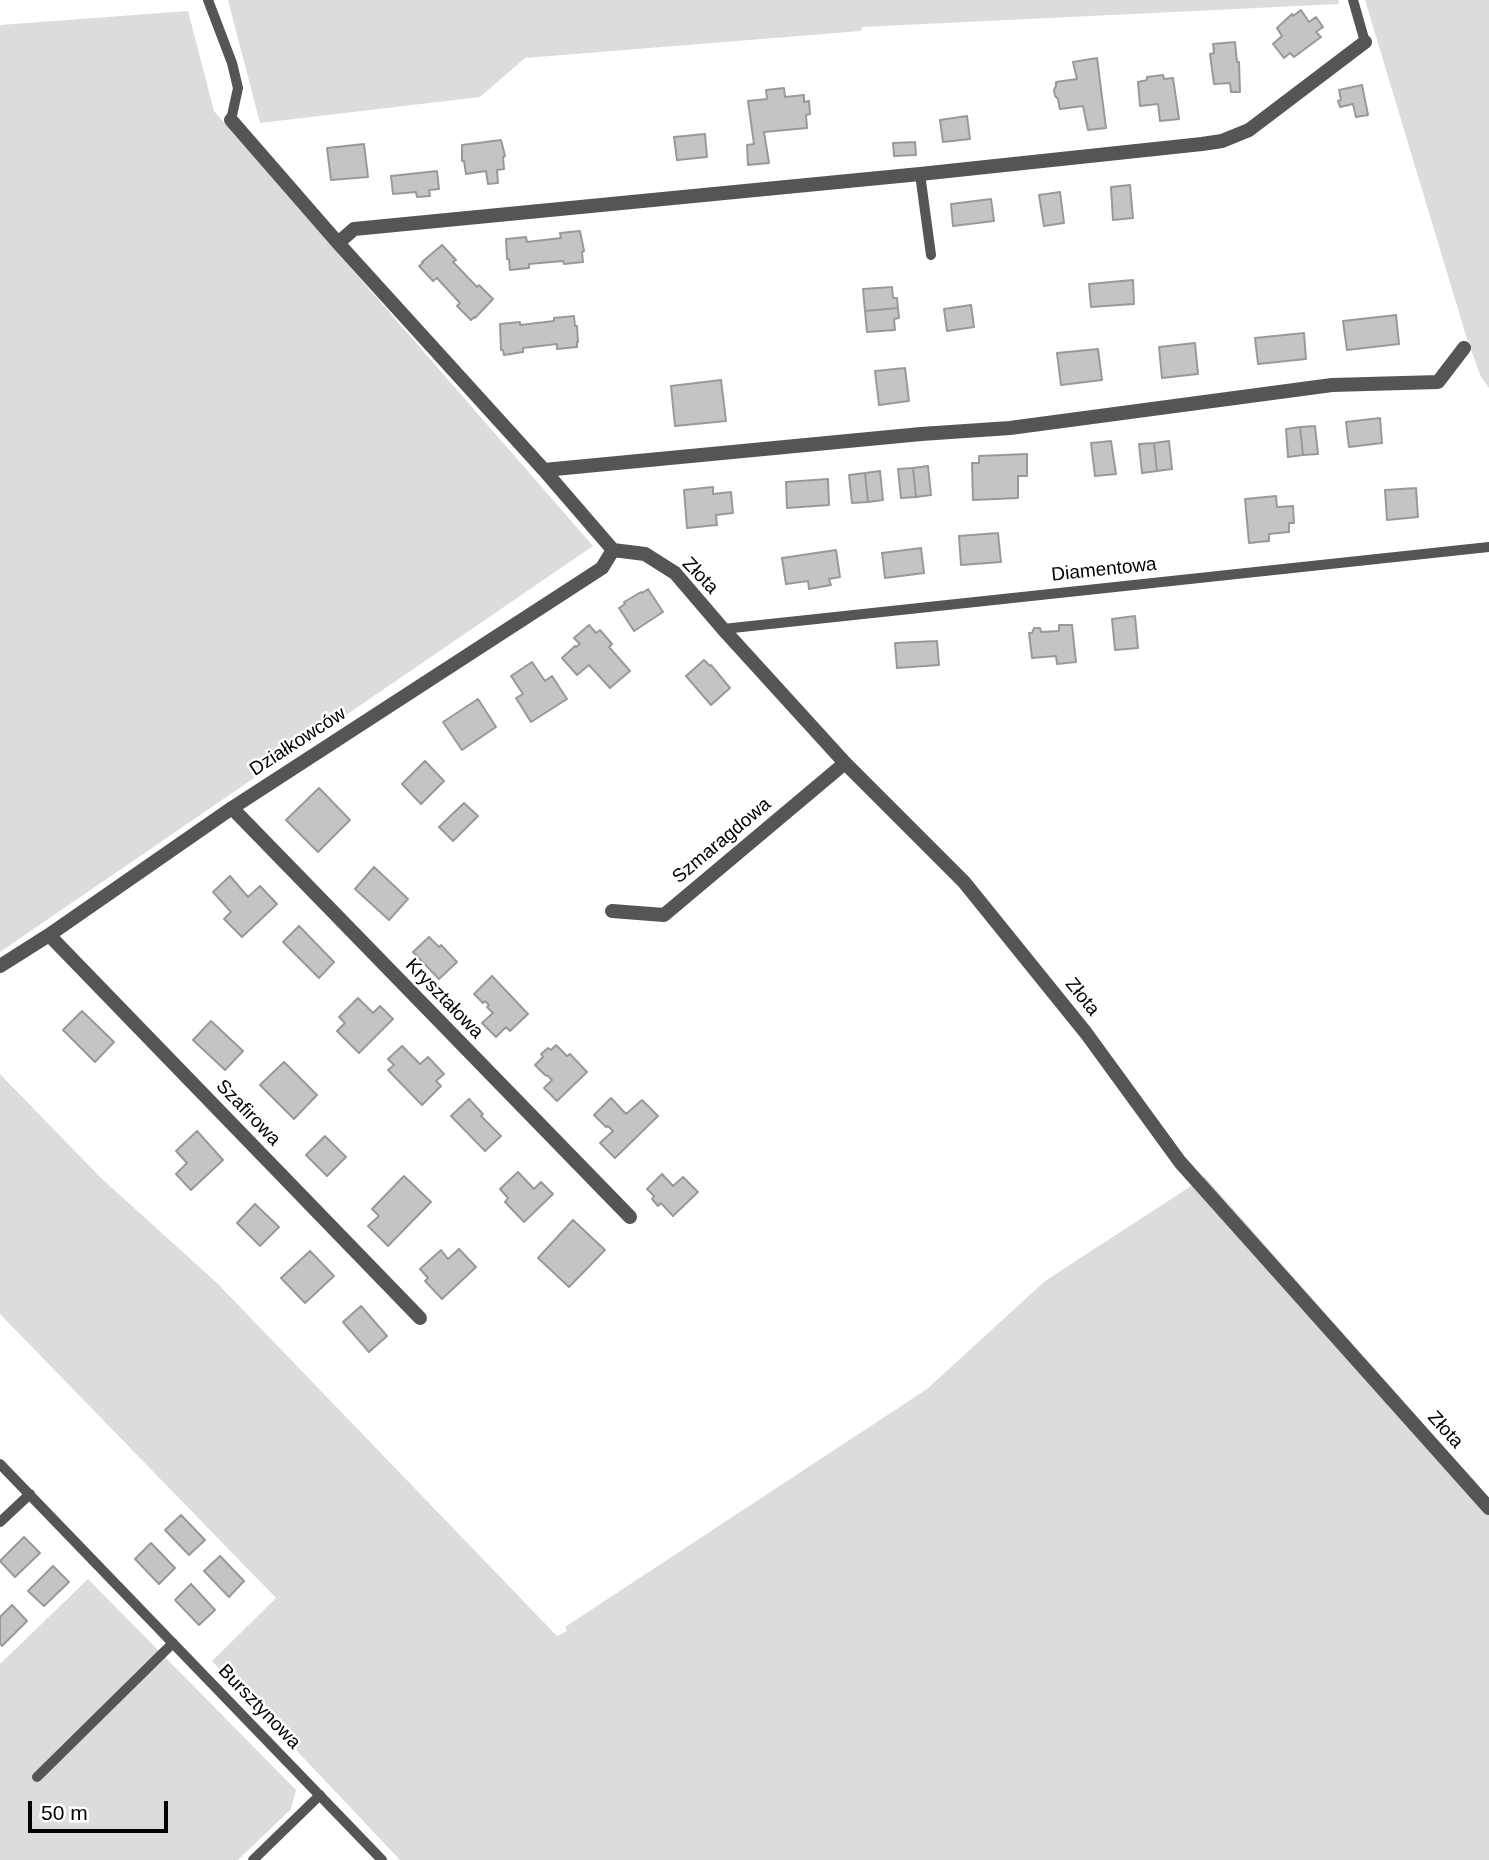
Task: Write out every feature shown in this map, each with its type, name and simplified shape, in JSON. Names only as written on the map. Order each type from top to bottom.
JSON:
[{"type":"street","points":[[338,243],[354,229],[920,174],[1222,141],[1249,130],[1365,42]]},
{"type":"street","points":[[231,120],[613,550]]},
{"type":"street","points":[[544,470],[1010,428],[1332,385],[1438,382],[1464,348]]},
{"type":"street","name":"Złota","points":[[613,550],[645,554],[675,573],[845,763],[964,882],[1086,1033],[1180,1162],[1489,1508]]},
{"type":"street","name":"Działkowców","points":[[0,966],[232,808],[602,568],[613,550]]},
{"type":"street","name":"Szmaragdowa","points":[[612,911],[664,915],[845,763]]},
{"type":"street","name":"Kryształowa","points":[[232,808],[629,1217]]},
{"type":"street","name":"Szafirowa","points":[[49,935],[420,1318]]},
{"type":"lane","points":[[208,0],[232,63],[237,88],[231,120]]},
{"type":"lane","points":[[1353,0],[1365,42]]},
{"type":"lane","points":[[920,174],[930,256]]},
{"type":"lane","name":"Diamentowa","points":[[723,629],[1489,547]]},
{"type":"lane","name":"Bursztynowa","points":[[0,1464],[382,1860]]},
{"type":"lane","points":[[0,1522],[30,1494]]},
{"type":"lane","points":[[37,1777],[173,1643]]},
{"type":"lane","points":[[253,1860],[320,1795]]},
{"type":"shaded area","points":[[228,0],[1338,0],[1339,4],[862,27],[861,31],[525,58],[480,97],[260,123]]},
{"type":"shaded area","points":[[1365,0],[1489,0],[1489,388],[1481,377],[1467,339]]},
{"type":"shaded area","points":[[188,11],[214,111],[593,546],[0,952],[0,25]]},
{"type":"shaded area","points":[[0,1074],[101,1178],[217,1283],[557,1636],[567,1631],[565,1627],[927,1389],[1045,1281],[1205,1177],[1489,1498],[1489,1860],[400,1860],[212,1661],[276,1598],[0,1314]]},
{"type":"shaded area","points":[[88,1579],[296,1790],[291,1809],[238,1860],[0,1860],[0,1664]]},
{"type":"building","points":[[1301,10],[1309,22],[1316,17],[1323,27],[1316,32],[1321,37],[1294,57],[1290,53],[1284,58],[1273,44],[1282,36],[1277,28],[1292,14],[1293,16]]},
{"type":"building","points":[[1235,42],[1240,92],[1231,92],[1230,83],[1214,84],[1210,54],[1214,53],[1213,44]]},
{"type":"building","points":[[1097,58],[1106,128],[1088,130],[1083,106],[1060,109],[1054,90],[1056,82],[1077,79],[1073,62]]},
{"type":"building","points":[[1163,75],[1164,79],[1173,78],[1179,119],[1160,121],[1158,104],[1140,106],[1138,82],[1147,80],[1147,77]]},
{"type":"building","points":[[1362,85],[1368,115],[1356,117],[1353,104],[1340,107],[1339,90]]},
{"type":"building","points":[[784,88],[785,97],[804,95],[804,102],[809,101],[807,128],[764,132],[769,163],[748,165],[747,145],[754,144],[748,101],[767,99],[766,90]]},
{"type":"building","points":[[967,116],[970,139],[943,142],[940,120]]},
{"type":"building","points":[[705,134],[707,157],[677,160],[674,137]]},
{"type":"building","points":[[501,140],[505,156],[504,169],[497,170],[498,183],[488,184],[486,171],[466,174],[462,161],[462,145]]},
{"type":"building","points":[[915,142],[916,155],[894,156],[893,143]]},
{"type":"building","points":[[364,144],[368,177],[331,180],[327,148]]},
{"type":"building","points":[[437,171],[439,189],[429,190],[430,196],[417,197],[416,192],[393,194],[391,176]]},
{"type":"building","points":[[1130,185],[1133,218],[1113,220],[1111,187]]},
{"type":"building","points":[[1060,192],[1064,223],[1044,226],[1039,195]]},
{"type":"building","points":[[991,199],[994,221],[953,226],[951,204]]},
{"type":"building","points":[[580,231],[583,262],[529,264],[529,268],[510,270],[506,239],[526,237],[527,242],[561,238],[560,233]]},
{"type":"building","points":[[442,245],[456,260],[453,262],[493,299],[471,320],[457,306],[460,303],[437,278],[433,281],[419,266]]},
{"type":"building","points":[[1133,280],[1134,304],[1091,307],[1089,284]]},
{"type":"building","points":[[892,287],[898,308],[865,311],[863,289]]},
{"type":"building","points":[[971,305],[974,327],[947,331],[944,309]]},
{"type":"building","points":[[898,308],[899,318],[894,319],[895,330],[867,332],[865,311]]},
{"type":"building","points":[[1396,315],[1399,344],[1347,350],[1343,321]]},
{"type":"building","points":[[574,316],[577,347],[557,349],[557,344],[523,348],[523,352],[504,355],[501,350],[500,324],[520,322],[520,325]]},
{"type":"building","points":[[1304,333],[1306,359],[1258,364],[1255,338]]},
{"type":"building","points":[[1195,343],[1198,374],[1162,378],[1159,347]]},
{"type":"building","points":[[1098,349],[1102,380],[1061,385],[1057,353]]},
{"type":"building","points":[[905,368],[909,401],[879,405],[875,371]]},
{"type":"building","points":[[721,380],[726,421],[675,426],[671,386]]},
{"type":"building","points":[[1380,418],[1382,443],[1349,447],[1346,422]]},
{"type":"building","points":[[1315,426],[1318,454],[1303,455],[1300,427]]},
{"type":"building","points":[[1300,427],[1303,455],[1288,457],[1286,429]]},
{"type":"building","points":[[1111,441],[1116,474],[1095,476],[1091,443]]},
{"type":"building","points":[[1169,441],[1172,469],[1157,471],[1154,443]]},
{"type":"building","points":[[1154,443],[1157,471],[1142,473],[1139,444]]},
{"type":"building","points":[[1027,454],[1027,476],[1018,476],[1018,498],[973,500],[972,463],[979,463],[979,456]]},
{"type":"building","points":[[928,466],[931,495],[916,497],[913,468]]},
{"type":"building","points":[[913,468],[916,497],[901,498],[898,469]]},
{"type":"building","points":[[880,471],[883,500],[868,502],[865,473]]},
{"type":"building","points":[[865,473],[868,502],[852,503],[849,475]]},
{"type":"building","points":[[828,479],[829,505],[787,508],[786,482]]},
{"type":"building","points":[[713,487],[713,494],[731,492],[733,513],[716,515],[717,525],[687,528],[684,490]]},
{"type":"building","points":[[1416,488],[1418,517],[1387,520],[1385,490]]},
{"type":"building","points":[[1276,496],[1277,507],[1293,506],[1294,523],[1289,523],[1289,532],[1269,534],[1269,541],[1249,543],[1245,499]]},
{"type":"building","points":[[998,533],[1001,562],[961,565],[959,536]]},
{"type":"building","points":[[921,548],[924,573],[885,578],[882,553]]},
{"type":"building","points":[[836,550],[840,577],[829,579],[831,585],[809,589],[808,581],[786,584],[782,558]]},
{"type":"building","points":[[648,589],[663,612],[634,631],[619,608],[624,602]]},
{"type":"building","points":[[1135,616],[1138,648],[1115,650],[1112,619]]},
{"type":"building","points":[[589,625],[596,633],[600,630],[612,644],[609,647],[630,671],[610,688],[589,665],[577,675],[562,658],[580,644],[574,638]]},
{"type":"building","points":[[1059,625],[1072,625],[1076,662],[1057,664],[1056,656],[1032,658],[1029,633],[1032,633],[1034,628],[1040,628],[1041,632],[1059,631]]},
{"type":"building","points":[[937,641],[939,665],[897,668],[895,643]]},
{"type":"building","points":[[704,660],[730,688],[711,705],[686,676]]},
{"type":"building","points":[[532,662],[545,681],[552,676],[567,699],[531,722],[516,698],[523,694],[511,676]]},
{"type":"building","points":[[478,699],[496,727],[462,750],[443,722]]},
{"type":"building","points":[[425,761],[444,781],[421,804],[402,784]]},
{"type":"building","points":[[319,788],[350,820],[318,852],[286,820]]},
{"type":"building","points":[[464,803],[478,816],[453,841],[439,827]]},
{"type":"building","points":[[374,867],[408,899],[389,920],[355,889]]},
{"type":"building","points":[[230,876],[248,897],[260,886],[277,904],[242,937],[224,919],[231,912],[213,892]]},
{"type":"building","points":[[299,926],[334,962],[319,978],[283,942]]},
{"type":"building","points":[[429,937],[457,962],[439,979],[413,952]]},
{"type":"building","points":[[492,976],[528,1014],[510,1031],[506,1027],[496,1037],[482,1023],[493,1013],[487,1007],[489,1005],[474,994]]},
{"type":"building","points":[[358,998],[373,1013],[380,1006],[393,1019],[359,1053],[337,1031],[345,1023],[339,1017]]},
{"type":"building","points":[[82,1011],[114,1042],[95,1062],[63,1030]]},
{"type":"building","points":[[211,1021],[243,1051],[225,1070],[193,1040]]},
{"type":"building","points":[[556,1045],[567,1056],[570,1054],[587,1072],[557,1101],[544,1088],[552,1080],[535,1065],[543,1057],[541,1054]]},
{"type":"building","points":[[402,1046],[420,1064],[428,1057],[444,1074],[436,1081],[441,1086],[422,1105],[388,1070],[394,1065],[388,1059]]},
{"type":"building","points":[[284,1062],[317,1095],[294,1119],[260,1085]]},
{"type":"building","points":[[611,1098],[626,1114],[642,1100],[658,1116],[615,1158],[600,1143],[613,1131],[594,1115]]},
{"type":"building","points":[[469,1099],[501,1136],[485,1151],[451,1116]]},
{"type":"building","points":[[197,1131],[223,1160],[191,1190],[176,1174],[187,1163],[176,1151]]},
{"type":"building","points":[[325,1136],[346,1157],[327,1176],[306,1155]]},
{"type":"building","points":[[518,1172],[534,1189],[541,1182],[553,1194],[524,1222],[505,1202],[508,1198],[500,1189]]},
{"type":"building","points":[[662,1174],[673,1186],[683,1177],[698,1192],[673,1216],[661,1203],[658,1206],[647,1189]]},
{"type":"building","points":[[404,1176],[431,1202],[388,1246],[368,1226],[379,1216],[372,1209]]},
{"type":"building","points":[[255,1204],[279,1227],[260,1246],[237,1223]]},
{"type":"building","points":[[573,1220],[605,1250],[569,1287],[538,1258]]},
{"type":"building","points":[[459,1249],[476,1267],[442,1299],[425,1281],[428,1278],[420,1269],[441,1250],[448,1259]]},
{"type":"building","points":[[310,1251],[334,1276],[305,1303],[281,1278]]},
{"type":"building","points":[[361,1306],[387,1336],[369,1352],[343,1322]]},
{"type":"building","points":[[181,1515],[205,1540],[189,1555],[165,1530]]},
{"type":"building","points":[[24,1537],[40,1553],[15,1577],[0,1561]]},
{"type":"building","points":[[151,1543],[175,1568],[159,1584],[135,1559]]},
{"type":"building","points":[[220,1556],[244,1581],[229,1597],[204,1571]]},
{"type":"building","points":[[53,1566],[69,1582],[44,1606],[28,1591]]},
{"type":"building","points":[[191,1584],[215,1610],[199,1625],[175,1600]]},
{"type":"building","points":[[12,1605],[27,1621],[2,1646],[0,1617]]}]
